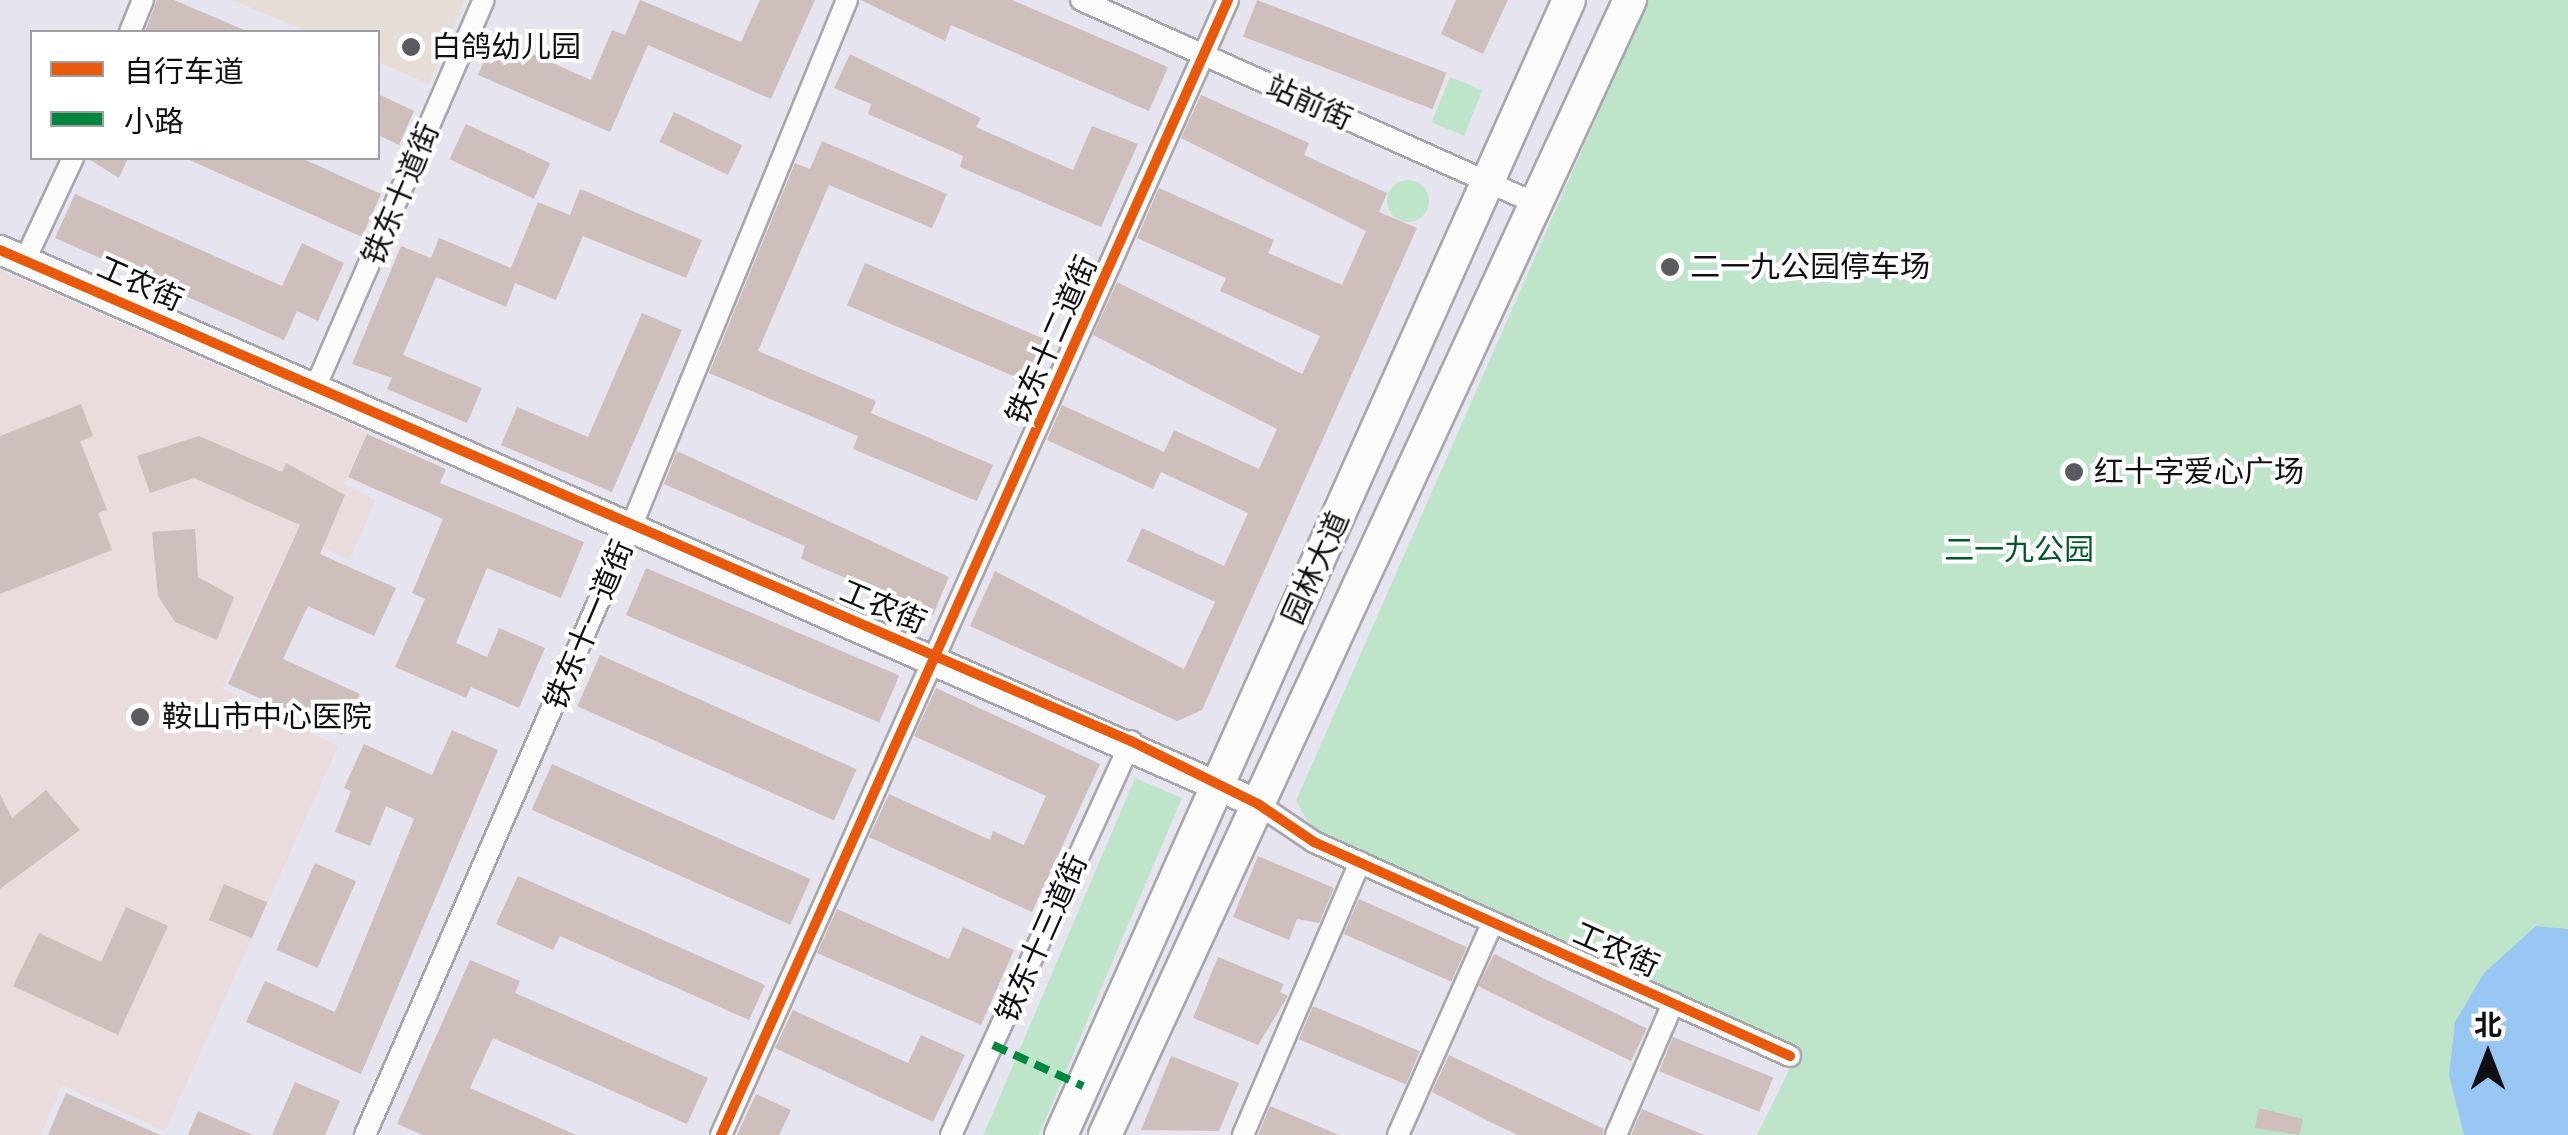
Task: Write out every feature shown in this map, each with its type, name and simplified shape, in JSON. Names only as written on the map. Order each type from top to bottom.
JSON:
[{"type":"main road","name":"园林大道","points":[[1061,1135],[1570,0]]},
{"type":"main road","points":[[1105,1135],[1630,0]]},
{"type":"street","points":[[131,30],[143,0]]},
{"type":"street","name":"铁东十道街","points":[[316,388],[484,0]]},
{"type":"street","name":"铁东十一道街","points":[[365,1135],[632,525],[847,0]]},
{"type":"street","name":"站前街","points":[[1081,0],[1537,204]]},
{"type":"street","name":"铁东十二道街","points":[[721,1135],[940,659],[1228,0]]},
{"type":"street","points":[[12,255],[72,160]]},
{"type":"street","name":"工农街","points":[[12,255],[1130,741],[1220,783],[1360,862],[1790,1056]]},
{"type":"street","name":"铁东十三道街","points":[[951,1135],[1130,741]]},
{"type":"street","points":[[1234,750],[1234,777],[1258,804]]},
{"type":"street","points":[[1243,1135],[1360,862]]},
{"type":"street","points":[[1398,1135],[1493,922]]},
{"type":"street","points":[[1616,1135],[1673,1003]]},
{"type":"shaded area","name":"白鸽幼儿园","points":[[232,0],[465,0],[429,84],[380,63],[380,30],[304,30]]},
{"type":"shaded area","name":"鞍山市中心医院","points":[[0,270],[367,432],[344,484],[375,500],[350,560],[295,535],[222,688],[338,746],[165,1131],[62,1085],[40,1135],[0,1135]]},
{"type":"green space","name":"二一九公园","points":[[1648,0],[2568,0],[2568,1135],[1757,1135],[1797,1054],[1314,832],[1296,801]]},
{"type":"green space","points":[[1450,77],[1482,90],[1464,136],[1432,122]]},
{"type":"green space","points":[[1408,180],[1423,186],[1429,201],[1423,216],[1408,222],[1393,216],[1387,201],[1393,186]]},
{"type":"green space","points":[[1135,778],[1182,798],[1039,1135],[983,1135]]},
{"type":"water","points":[[2536,926],[2568,929],[2568,1135],[2464,1135],[2449,1075],[2455,1022],[2484,973]]},
{"type":"building","points":[[157,0],[174,0],[244,30],[146,30]]},
{"type":"building","points":[[640,0],[741,42],[760,0],[815,0],[771,99],[648,45],[610,132],[478,75],[494,37],[591,80],[612,30],[625,35]]},
{"type":"building","points":[[861,0],[1012,0],[1168,67],[1149,111],[951,25],[945,41]]},
{"type":"building","points":[[1257,0],[1447,73],[1433,109],[1243,36]]},
{"type":"building","points":[[1456,0],[1508,0],[1483,54],[1441,34]]},
{"type":"building","points":[[850,54],[981,118],[976,127],[1073,170],[1092,126],[1138,144],[1101,227],[960,167],[963,156],[868,114],[871,104],[834,88]]},
{"type":"building","points":[[380,95],[414,111],[399,145],[380,136]]},
{"type":"building","points":[[1201,95],[1309,143],[1304,155],[1387,193],[1379,212],[1417,228],[1202,710],[1177,721],[970,626],[995,571],[1184,669],[1215,602],[1127,561],[1142,528],[1224,566],[1248,513],[1161,472],[1153,489],[1047,440],[1062,405],[1164,452],[1174,430],[1259,469],[1277,429],[1093,335],[1117,282],[1302,374],[1320,336],[1220,291],[1226,278],[1137,238],[1159,188],[1274,240],[1268,253],[1342,285],[1366,231],[1181,138]]},
{"type":"building","points":[[674,112],[742,145],[728,175],[660,142]]},
{"type":"building","points":[[466,124],[550,163],[534,199],[450,159]]},
{"type":"building","points":[[822,141],[947,194],[932,228],[829,185],[758,351],[876,401],[871,413],[993,465],[977,501],[853,449],[858,436],[709,373],[795,163],[810,169]]},
{"type":"building","points":[[90,160],[127,160],[119,178]]},
{"type":"building","points":[[189,160],[305,160],[381,194],[362,237]]},
{"type":"building","points":[[580,189],[702,240],[686,278],[583,236],[556,300],[515,283],[506,307],[436,277],[403,355],[482,388],[467,423],[387,389],[392,378],[352,364],[401,246],[431,258],[439,238],[511,268],[538,202],[570,215]]},
{"type":"building","points":[[75,194],[282,286],[302,243],[344,263],[318,321],[297,311],[284,340],[55,238]]},
{"type":"building","points":[[865,263],[1047,340],[1029,383],[847,305]]},
{"type":"building","points":[[642,313],[682,330],[612,492],[501,445],[517,407],[588,437]]},
{"type":"building","points":[[81,404],[93,436],[80,441],[107,510],[98,513],[112,550],[0,594],[0,436]]},
{"type":"building","points":[[367,434],[446,469],[440,483],[584,542],[561,598],[487,568],[456,643],[487,657],[499,628],[545,648],[519,708],[471,687],[466,698],[395,667],[425,599],[412,593],[443,519],[348,477]]},
{"type":"building","points":[[199,436],[282,472],[286,463],[345,495],[320,554],[396,588],[374,636],[308,606],[283,659],[360,694],[342,735],[228,684],[300,525],[194,478],[150,493],[137,456]]},
{"type":"building","points":[[677,451],[949,577],[933,615],[801,559],[805,546],[664,484]]},
{"type":"building","points":[[195,529],[198,577],[234,597],[217,640],[175,622],[158,596],[152,532]]},
{"type":"building","points":[[646,568],[899,675],[879,722],[626,615]]},
{"type":"building","points":[[600,655],[857,769],[834,820],[577,706]]},
{"type":"building","points":[[936,688],[1100,764],[1032,912],[869,837],[889,794],[990,840],[993,831],[1024,845],[1046,796],[914,736]]},
{"type":"building","points":[[452,730],[498,750],[361,1074],[246,1022],[265,981],[335,1012],[414,819],[386,806],[370,846],[335,832],[351,791],[344,788],[364,744],[432,775]]},
{"type":"building","points":[[552,764],[811,879],[790,925],[532,810]]},
{"type":"building","points":[[46,790],[80,830],[0,889],[0,794],[12,818]]},
{"type":"building","points":[[1258,856],[1334,888],[1319,923],[1297,919],[1289,940],[1233,917]]},
{"type":"building","points":[[315,863],[356,881],[317,968],[276,950]]},
{"type":"building","points":[[518,876],[765,985],[749,1020],[560,936],[553,950],[496,924]]},
{"type":"building","points":[[224,884],[267,902],[252,938],[209,920]]},
{"type":"building","points":[[1359,899],[1467,947],[1451,982],[1344,934]]},
{"type":"building","points":[[126,907],[168,926],[118,1035],[13,986],[39,933],[101,962]]},
{"type":"building","points":[[837,909],[949,959],[963,927],[1014,950],[981,1025],[817,953]]},
{"type":"building","points":[[1494,954],[1647,1029],[1631,1061],[1478,986]]},
{"type":"building","points":[[1218,957],[1284,984],[1280,992],[1288,996],[1258,1045],[1193,1018]]},
{"type":"building","points":[[470,960],[520,981],[515,993],[708,1078],[687,1124],[493,1038],[470,1088],[576,1135],[423,1135],[397,1124]]},
{"type":"building","points":[[1313,1006],[1420,1051],[1406,1084],[1299,1039]]},
{"type":"building","points":[[793,1010],[908,1063],[921,1035],[965,1055],[933,1122],[775,1048]]},
{"type":"building","points":[[1673,1037],[1773,1077],[1759,1112],[1659,1071]]},
{"type":"building","points":[[1449,1055],[1604,1129],[1602,1135],[1518,1135],[1432,1092]]},
{"type":"building","points":[[1171,1056],[1239,1083],[1219,1131],[1141,1130]]},
{"type":"building","points":[[295,1082],[340,1101],[325,1135],[272,1135]]},
{"type":"building","points":[[66,1093],[160,1135],[48,1135]]},
{"type":"building","points":[[756,1094],[791,1110],[779,1135],[737,1135]]},
{"type":"building","points":[[1270,1106],[1339,1135],[1258,1135]]},
{"type":"building","points":[[2259,1108],[2303,1119],[2299,1135],[2255,1128]]},
{"type":"building","points":[[1642,1109],[1704,1135],[1631,1135]]},
{"type":"building","points":[[198,1111],[253,1135],[188,1135]]},
{"type":"marked path","points":[[993,1045],[1083,1086]]},
{"type":"cycle path","points":[[721,1135],[1228,0]]},
{"type":"cycle path","points":[[0,250],[1131,741],[1258,804],[1314,842],[1790,1056]]},
{"type":"place","name":"白鸽幼儿园","points":[[411,47]]},
{"type":"place","name":"二一九公园停车场","points":[[1670,267]]},
{"type":"place","name":"红十字爱心广场","points":[[2074,472]]},
{"type":"place","name":"鞍山市中心医院","points":[[140,717]]}]
